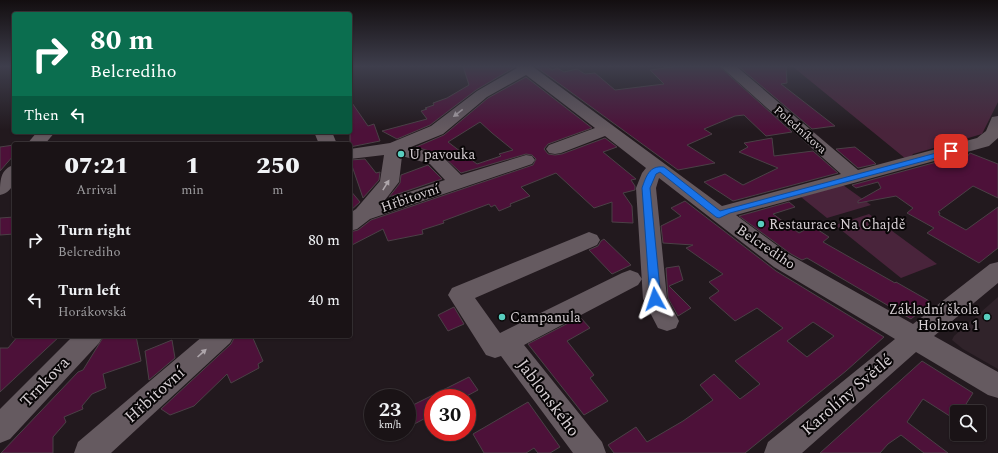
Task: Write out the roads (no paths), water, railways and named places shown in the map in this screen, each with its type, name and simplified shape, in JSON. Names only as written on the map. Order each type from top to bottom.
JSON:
[{"type":"street","points":[[352,154],[394,148],[437,130],[482,94],[493,87]]},
{"type":"street","name":"Belcrediho","points":[[550,87],[782,261],[915,336],[998,386]]},
{"type":"street","name":"Poledníkova","points":[[751,87],[854,177]]},
{"type":"street","points":[[719,215],[726,211],[854,177],[991,145],[998,121]]},
{"type":"street","points":[[555,149],[608,129]]},
{"type":"street","points":[[38,142],[44,134]]},
{"type":"street","name":"Hřbitovní","points":[[357,219],[389,182],[394,148],[436,160],[457,182]]},
{"type":"street","name":"Hřbitovní","points":[[357,219],[457,182],[526,160]]},
{"type":"street","points":[[661,169],[651,173],[646,188],[655,299],[667,321]]},
{"type":"street","points":[[0,188],[12,173]]},
{"type":"street","points":[[589,240],[460,295],[495,346],[506,342],[630,280]]},
{"type":"street","name":"Karolíny Světlé","points":[[779,453],[915,336],[998,270]]},
{"type":"street","name":"Trnkova","points":[[0,429],[88,338]]},
{"type":"street","name":"Hřbitovní","points":[[89,453],[219,338]]},
{"type":"street","name":"Jablonského","points":[[506,342],[590,453]]},
{"type":"place","name":"U pavouka","points":[[401,154]]},
{"type":"place","name":"Restaurace Na Chajdě","points":[[761,224]]},
{"type":"place","name":"Campanula","points":[[502,317]]},
{"type":"place","name":"Základní škola Holzova 1","points":[[987,317]]}]
